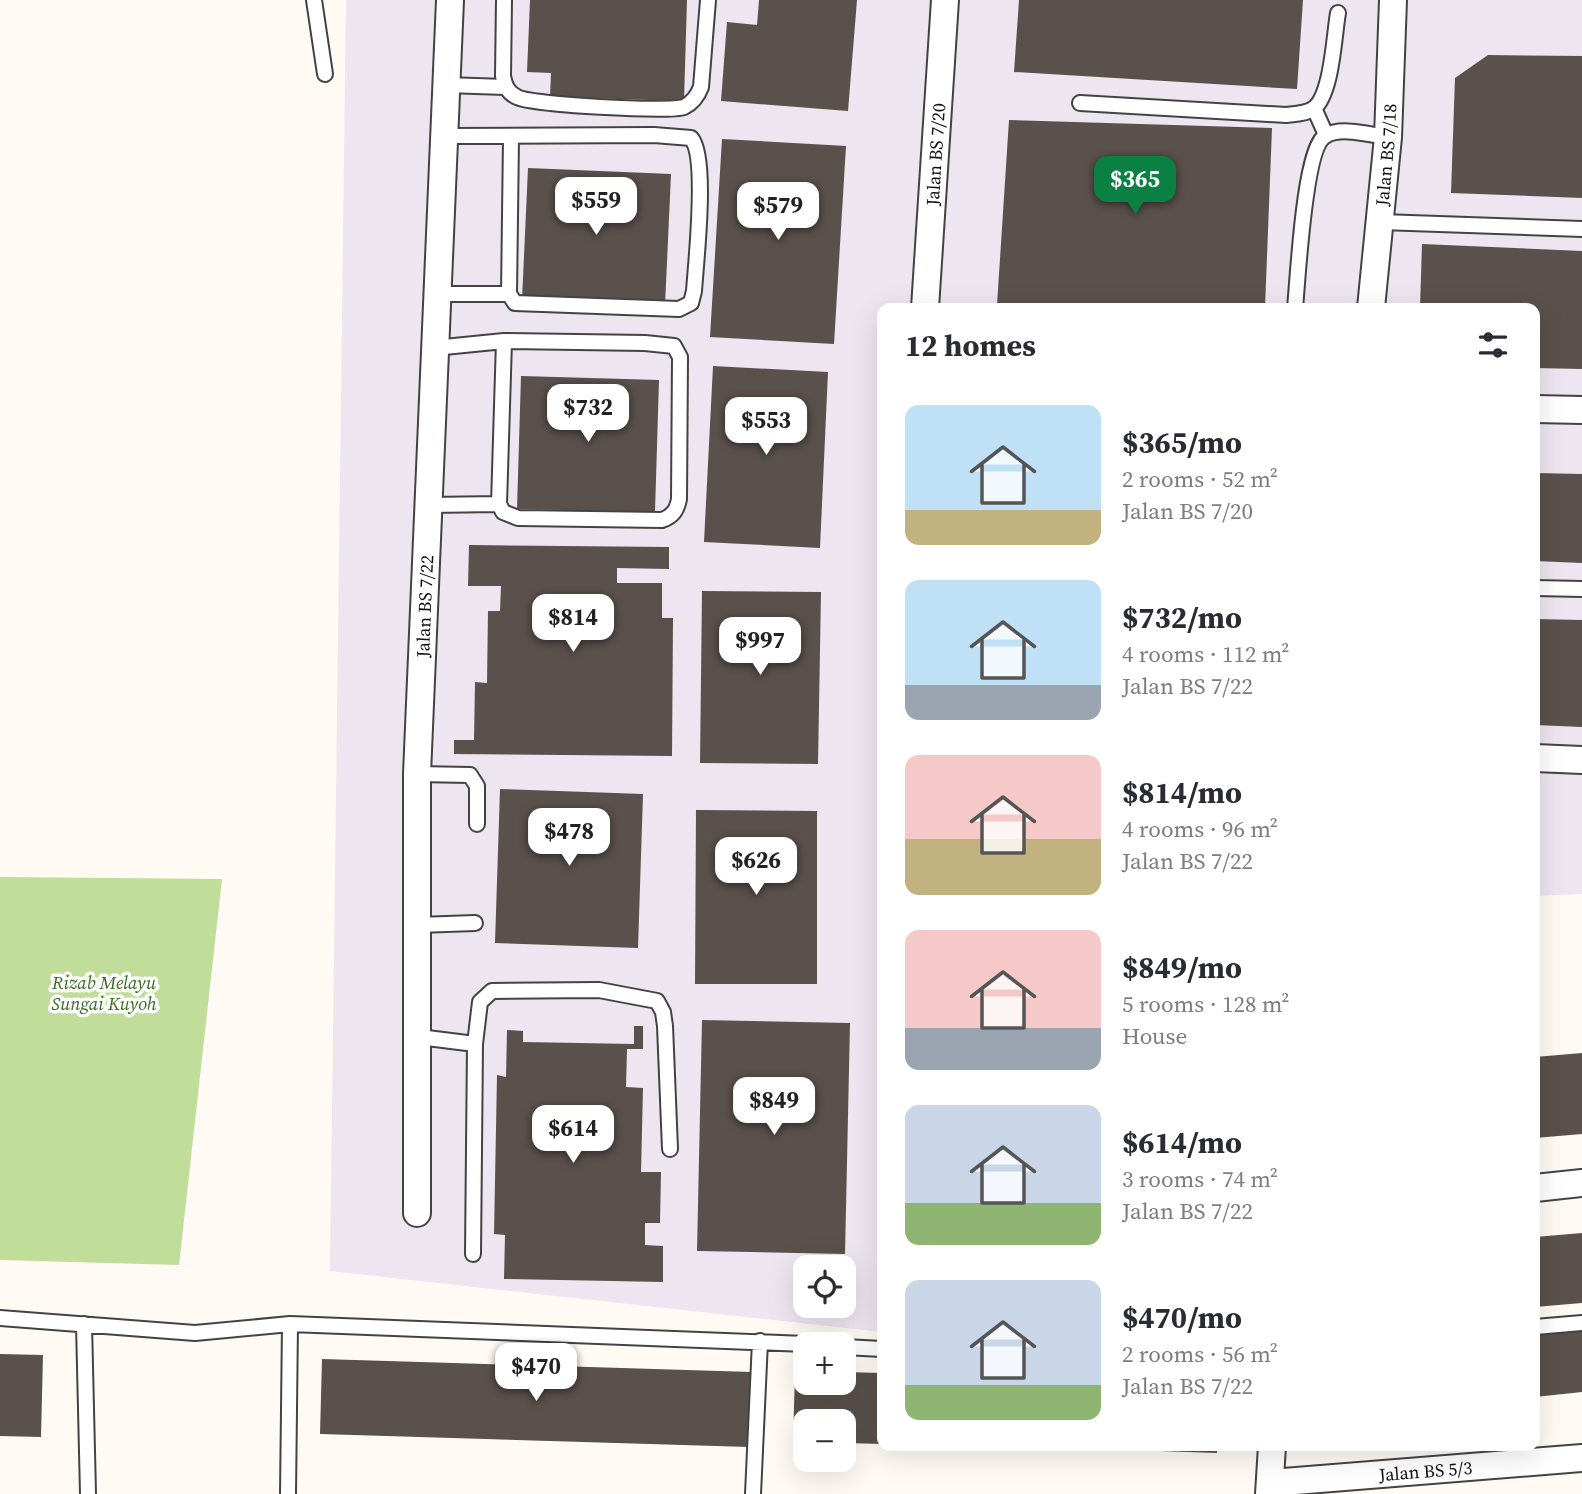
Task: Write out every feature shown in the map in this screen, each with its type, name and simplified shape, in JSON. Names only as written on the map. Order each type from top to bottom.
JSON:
[{"type":"street","name":"Jalan BS 7/22","points":[[417,1213],[419,1037],[416,774],[450,0]]},
{"type":"street","name":"Jalan BS 7/20","points":[[925,303],[945,0]]},
{"type":"street","name":"Jalan BS 7/18","points":[[1372,303],[1388,137],[1393,0]]},
{"type":"street","points":[[1540,409],[1582,410]]},
{"type":"street","points":[[1540,758],[1582,760]]},
{"type":"street","points":[[1540,1187],[1582,1183]]},
{"type":"street","points":[[1269,1488],[1272,1451]]},
{"type":"street","name":"Jalan BS 5/3","points":[[1269,1488],[1582,1458]]},
{"type":"lane","points":[[314,0],[325,74]]},
{"type":"lane","points":[[504,0],[502,63],[505,87]]},
{"type":"lane","points":[[446,85],[505,87],[517,97],[541,103],[682,107],[698,95],[701,87],[708,0]]},
{"type":"lane","points":[[1080,103],[1286,115],[1314,108],[1324,92],[1338,13]]},
{"type":"lane","points":[[1314,108],[1326,135]]},
{"type":"lane","points":[[1296,303],[1312,155],[1317,143],[1326,135],[1348,132],[1388,137]]},
{"type":"lane","points":[[437,294],[509,295],[520,305],[685,307],[691,303],[694,290],[699,187],[697,145],[691,138],[682,136],[443,136]]},
{"type":"lane","points":[[509,295],[511,138]]},
{"type":"lane","points":[[1381,222],[1582,229]]},
{"type":"lane","points":[[434,348],[504,341],[645,343],[674,346],[680,357],[679,499],[674,513],[662,520],[518,518],[503,512],[499,504],[504,341]]},
{"type":"lane","points":[[428,505],[499,504]]},
{"type":"lane","points":[[1540,588],[1582,589]]},
{"type":"lane","points":[[416,774],[470,775],[477,786],[477,824]]},
{"type":"lane","points":[[418,925],[475,923]]},
{"type":"lane","points":[[473,1254],[475,1044],[480,1002],[492,991],[599,990],[657,1001],[663,1012],[665,1026],[670,1149]]},
{"type":"lane","points":[[419,1037],[475,1044]]},
{"type":"lane","points":[[0,1318],[195,1333],[290,1324],[793,1343]]},
{"type":"lane","points":[[1540,1327],[1582,1323]]},
{"type":"lane","points":[[84,1324],[88,1494]]},
{"type":"lane","points":[[288,1494],[290,1324]]},
{"type":"lane","points":[[753,1494],[760,1341]]},
{"type":"lane","points":[[856,1348],[877,1349]]},
{"type":"shaded area","points":[[346,0],[1582,0],[1582,894],[1540,896],[1540,303],[877,303],[877,1331],[330,1271]]},
{"type":"green space","name":"Rizab Melayu Sungai Kuyoh","points":[[0,877],[222,879],[179,1265],[0,1260]]},
{"type":"building","points":[[530,0],[687,0],[684,101],[550,97],[551,73],[527,72]]},
{"type":"building","points":[[759,0],[857,0],[848,111],[721,101],[727,22],[757,25]]},
{"type":"building","points":[[1019,0],[1303,0],[1297,89],[1014,72]]},
{"type":"building","points":[[1488,55],[1582,56],[1582,198],[1451,193],[1455,78]]},
{"type":"building","points":[[1009,120],[1272,128],[1265,303],[997,303]]},
{"type":"building","points":[[722,139],[846,146],[834,344],[710,337]]},
{"type":"building","points":[[528,168],[671,174],[665,306],[522,300]]},
{"type":"building","points":[[1422,244],[1582,251],[1582,369],[1540,368],[1540,303],[1420,303]]},
{"type":"building","points":[[713,366],[828,372],[820,548],[704,542]]},
{"type":"building","points":[[521,376],[659,380],[655,512],[517,509]]},
{"type":"building","points":[[1540,473],[1582,474],[1582,563],[1540,561]]},
{"type":"building","points":[[469,545],[669,547],[669,569],[617,568],[617,583],[662,583],[662,618],[673,618],[672,756],[454,754],[454,740],[474,740],[475,682],[487,683],[488,611],[500,611],[501,586],[468,586]]},
{"type":"building","points":[[702,591],[821,592],[818,764],[700,763]]},
{"type":"building","points":[[1540,619],[1582,620],[1582,727],[1540,725]]},
{"type":"building","points":[[500,789],[643,794],[638,948],[495,943]]},
{"type":"building","points":[[696,810],[817,811],[817,984],[695,984]]},
{"type":"building","points":[[702,1020],[850,1023],[845,1254],[697,1251]]},
{"type":"building","points":[[634,1026],[643,1026],[643,1049],[627,1049],[626,1087],[643,1088],[641,1172],[661,1172],[660,1223],[645,1223],[645,1245],[663,1246],[663,1282],[504,1279],[505,1235],[494,1234],[497,1075],[506,1077],[507,1030],[523,1031],[523,1042],[634,1044]]},
{"type":"building","points":[[1582,1053],[1582,1134],[1540,1138],[1540,1057]]},
{"type":"building","points":[[1582,1233],[1582,1303],[1540,1307],[1540,1237]]},
{"type":"building","points":[[1582,1327],[1582,1392],[1540,1396],[1540,1331]]},
{"type":"building","points":[[0,1354],[43,1355],[41,1437],[0,1436]]},
{"type":"building","points":[[322,1359],[752,1372],[749,1447],[320,1434]]},
{"type":"building","points":[[856,1372],[877,1373],[877,1444],[856,1443],[856,1409],[794,1409],[794,1395],[856,1395]]},
{"type":"building","points":[[1160,1451],[1217,1451],[1217,1453]]}]
